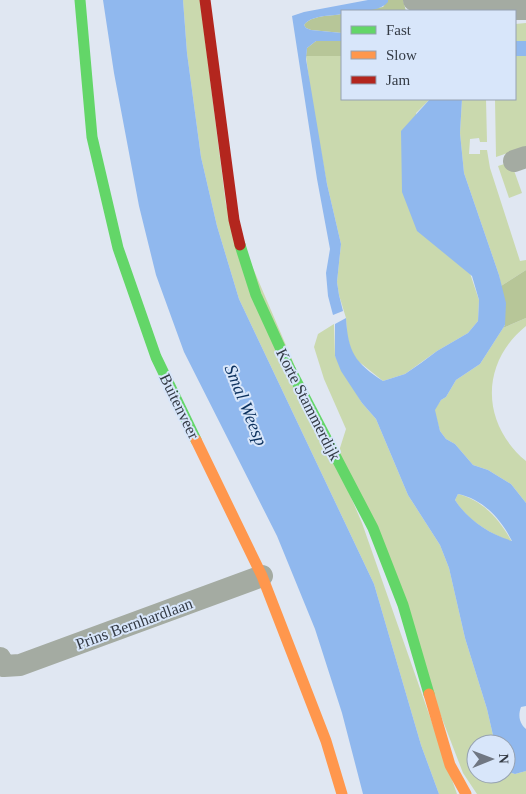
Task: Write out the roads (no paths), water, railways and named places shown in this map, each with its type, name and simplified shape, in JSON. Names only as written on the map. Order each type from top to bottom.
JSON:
[{"type":"street","name":"Buitenveer","points":[[80,0],[92,137],[118,248],[156,357],[262,576],[326,741],[342,794]]},
{"type":"street","name":"Korte Stammerdijk","points":[[205,0],[227,176],[240,247],[256,295],[289,367],[373,528],[403,605],[450,765],[466,794]]},
{"type":"street","points":[[421,5],[526,9]]},
{"type":"street","name":"Prins Bernhardlaan","points":[[2,662],[20,665],[262,576]]},
{"type":"water","name":"Smal Weesp","points":[[103,0],[183,0],[187,53],[201,157],[217,226],[239,299],[374,584],[421,745],[439,794],[363,794],[342,713],[315,629],[277,536],[184,352],[156,275],[139,206],[114,73]]},
{"type":"water","points":[[368,0],[388,0],[384,6],[373,10],[341,10],[341,14],[311,19],[304,25],[311,30],[341,33],[341,41],[316,41],[307,48],[306,59],[327,184],[341,244],[337,282],[343,311],[333,315],[328,296],[326,273],[330,249],[317,179],[292,16]]},
{"type":"water","points":[[516,41],[526,41],[526,56],[516,56]]},
{"type":"water","points":[[429,100],[462,100],[460,133],[464,173],[499,275],[506,303],[505,325],[480,364],[456,380],[446,397],[441,400],[435,410],[440,431],[446,439],[455,444],[473,465],[488,470],[511,484],[526,503],[526,706],[521,707],[519,716],[526,729],[526,771],[516,774],[516,734],[493,734],[465,638],[449,568],[440,545],[408,495],[376,419],[362,403],[341,371],[335,356],[335,324],[346,318],[349,340],[355,356],[373,375],[383,381],[405,374],[437,351],[468,333],[478,321],[479,300],[472,276],[417,231],[402,192],[401,131]],"holes":[[[458,494],[483,505],[497,518],[512,541],[487,530],[473,520],[455,500]]]}]
